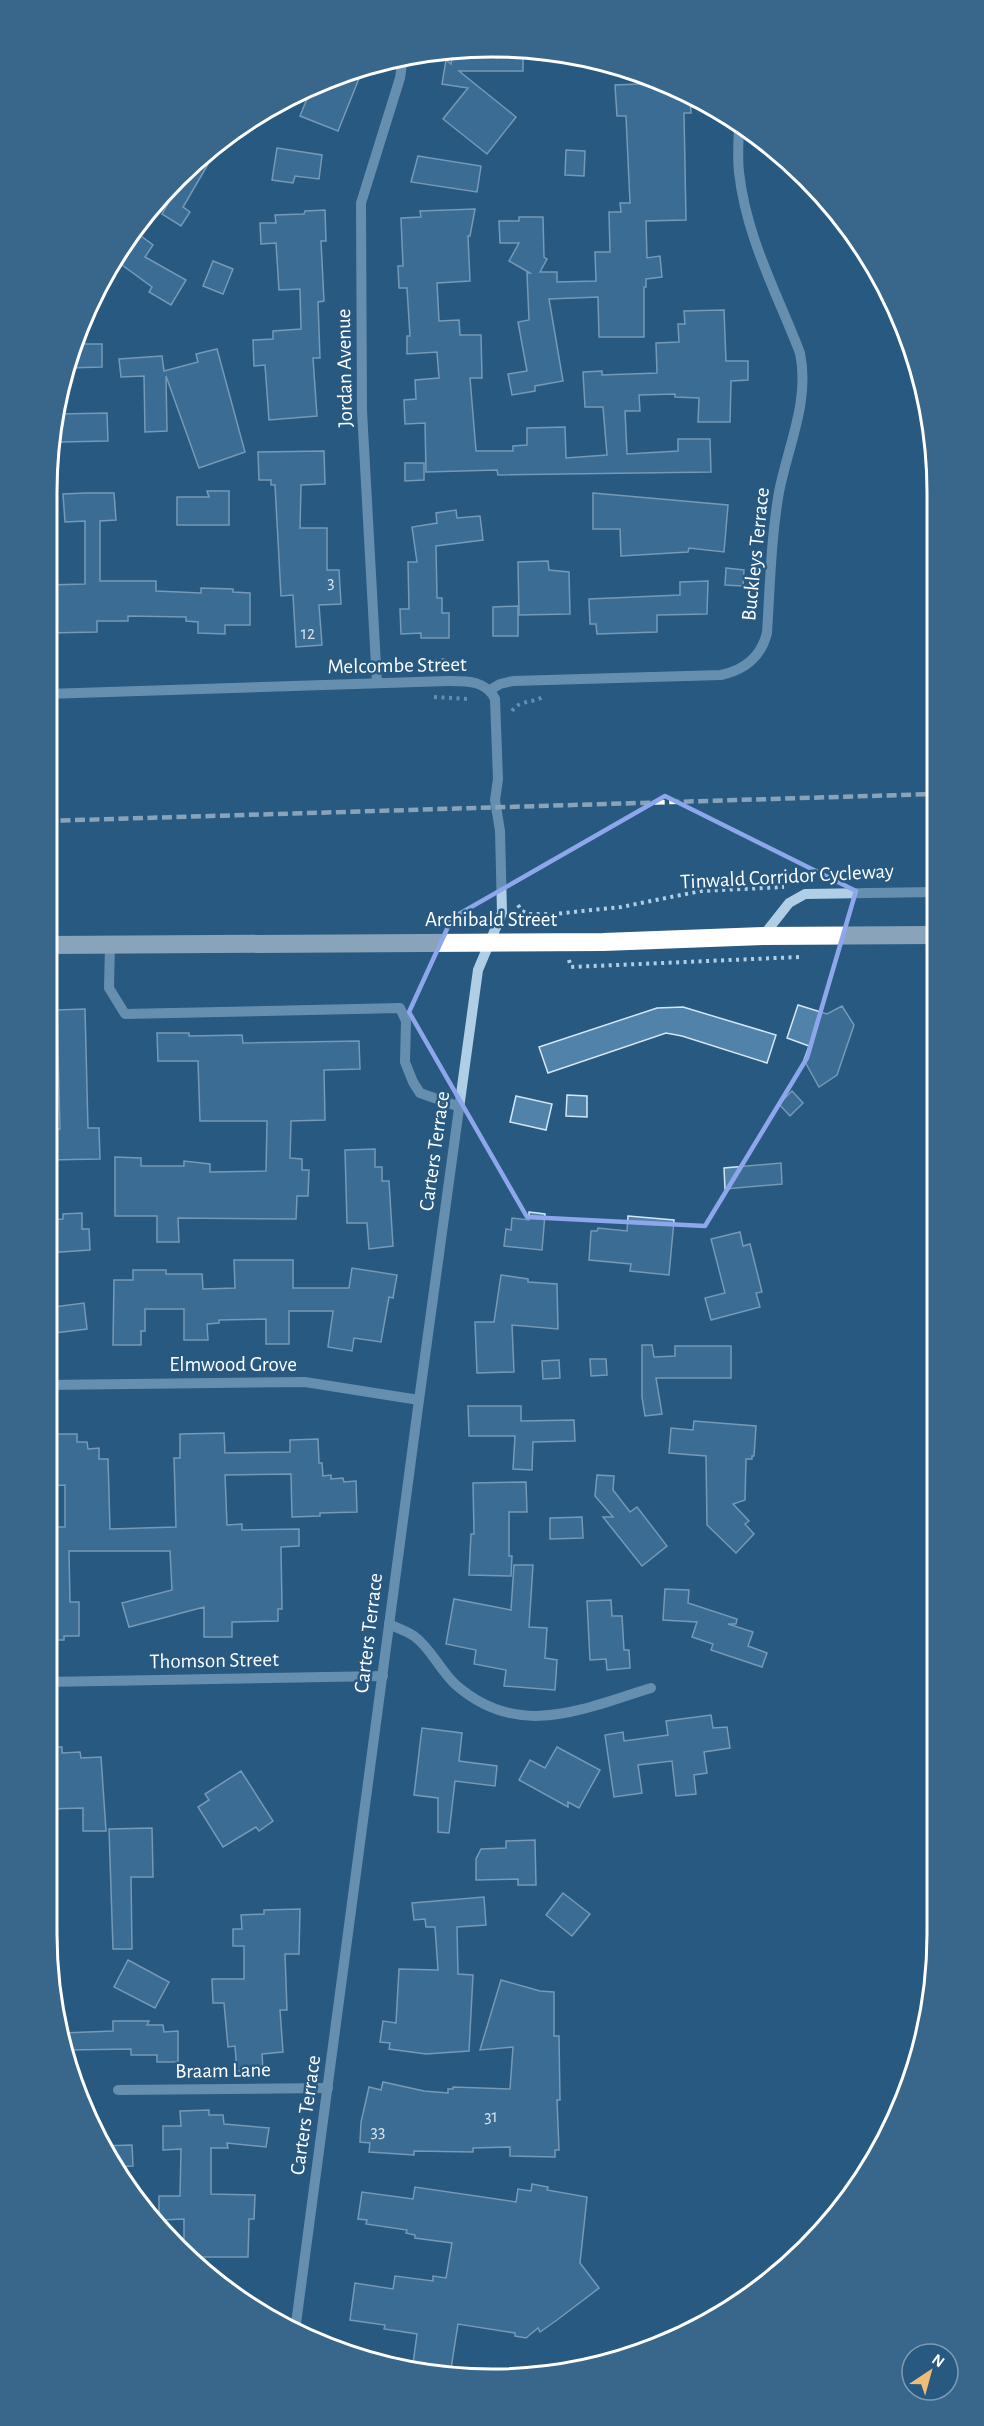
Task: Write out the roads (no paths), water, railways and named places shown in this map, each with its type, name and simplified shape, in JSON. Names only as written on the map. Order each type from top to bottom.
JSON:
[{"type":"highway","name":"Archibald Street","points":[[57,945],[603,942],[763,936],[927,935]]},
{"type":"street","name":"Jordan Avenue","points":[[377,683],[363,411],[361,203],[402,66]]},
{"type":"street","name":"Buckleys Terrace","points":[[490,690],[500,684],[513,681],[721,675],[740,669],[752,662],[765,643],[774,526],[780,491],[800,410],[804,370],[800,353],[770,284],[748,217],[739,170],[738,133]]},
{"type":"street","name":"Melcombe Street","points":[[57,694],[472,681],[490,690],[496,704],[498,779],[495,800],[500,831],[502,913],[490,942]]},
{"type":"street","points":[[763,936],[789,903],[805,894],[927,892]]},
{"type":"street","name":"Carters Terrace","points":[[296,2322],[478,970],[490,942]]},
{"type":"street","points":[[110,944],[109,988],[125,1014],[400,1008],[406,1021],[405,1062],[413,1082],[420,1093],[460,1107]]},
{"type":"street","name":"Elmwood Grove","points":[[57,1385],[305,1382],[419,1400]]},
{"type":"street","points":[[389,1624],[414,1637],[456,1685],[496,1710],[536,1717],[556,1716],[651,1688]]},
{"type":"street","name":"Thomson Street","points":[[57,1682],[382,1676]]},
{"type":"street","name":"Braam Lane","points":[[118,2090],[328,2088]]},
{"type":"railway","points":[[57,821],[927,794]]}]
